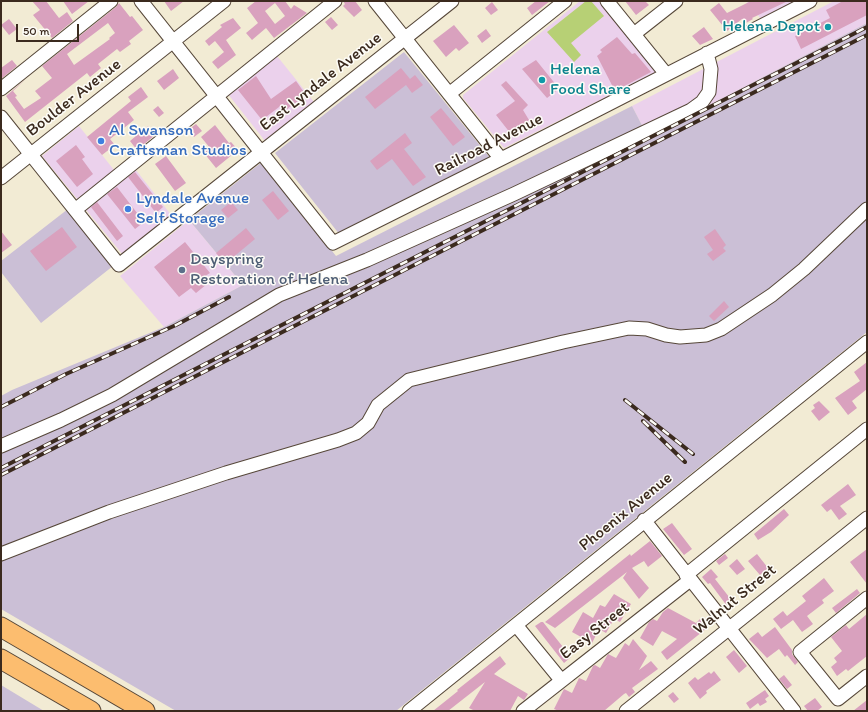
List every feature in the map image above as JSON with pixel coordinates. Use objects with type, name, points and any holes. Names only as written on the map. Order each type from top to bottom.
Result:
[{"type":"highway","points":[[1,627],[146,711]]},
{"type":"highway","points":[[1,659],[91,711]]},
{"type":"street","points":[[1,89],[111,1]]},
{"type":"street","points":[[141,1],[218,95],[262,152]]},
{"type":"street","name":"Boulder Avenue","points":[[1,178],[224,1]]},
{"type":"street","points":[[1,117],[75,210],[335,1]]},
{"type":"street","points":[[375,1],[501,159]]},
{"type":"street","name":"East Lyndale Avenue","points":[[75,210],[119,265],[452,1]]},
{"type":"street","points":[[449,94],[565,1]]},
{"type":"street","points":[[608,1],[666,74]]},
{"type":"street","points":[[634,34],[676,1]]},
{"type":"street","name":"Railroad Avenue","points":[[262,152],[333,243],[810,1]]},
{"type":"street","points":[[1,446],[61,420],[112,395],[279,295],[367,260],[514,194],[691,110],[702,102],[709,92],[711,69],[707,53]]},
{"type":"street","points":[[1,554],[110,512],[226,473],[338,440],[356,433],[368,423],[378,405],[409,380],[563,342],[629,328],[647,329],[666,335],[680,337],[706,334],[721,329],[772,295],[804,269],[867,209]]},
{"type":"street","name":"Phoenix Avenue","points":[[409,711],[644,520],[867,342]]},
{"type":"street","name":"Easy Street","points":[[523,711],[867,429]]},
{"type":"street","name":"Walnut Street","points":[[626,711],[867,518]]},
{"type":"street","points":[[644,520],[794,711]]},
{"type":"street","points":[[867,598],[800,652],[838,699],[867,676]]},
{"type":"street","points":[[516,625],[562,680]]},
{"type":"shaded area","points":[[580,1],[599,1],[656,72],[504,148],[463,98],[463,95]]},
{"type":"shaded area","points":[[746,1],[798,1],[761,19]]},
{"type":"shaded area","points":[[834,1],[867,1],[867,23],[648,137],[632,106]]},
{"type":"shaded area","points":[[867,23],[867,332],[396,711],[176,711],[1,609],[1,396],[12,390],[164,327],[243,285],[189,220],[262,162],[336,256],[632,106],[648,137]]},
{"type":"shaded area","points":[[273,51],[314,102],[265,141],[224,89]]},
{"type":"shaded area","points":[[404,52],[491,159],[340,235],[275,153]]},
{"type":"shaded area","points":[[79,126],[118,175],[132,165],[172,216],[123,255],[42,156]]},
{"type":"shaded area","points":[[68,209],[113,266],[41,323],[1,272],[1,261]]},
{"type":"shaded area","points":[[189,220],[243,285],[164,327],[120,276]]},
{"type":"shaded area","points":[[1,685],[44,711],[1,711]]},
{"type":"green space","points":[[586,1],[591,1],[604,16],[571,43],[581,55],[574,62],[547,32]]},
{"type":"building","points":[[32,1],[46,1],[59,18],[67,12],[73,21],[52,38],[33,15],[40,10]]},
{"type":"building","points":[[63,1],[89,1],[72,14]]},
{"type":"building","points":[[164,1],[184,1],[171,11]]},
{"type":"building","points":[[256,1],[285,1],[291,9],[294,5],[307,13],[274,38],[266,28],[252,40],[246,33],[258,23],[247,8]],"holes":[[[275,3],[285,16],[275,24],[265,11]]]},
{"type":"building","points":[[343,1],[355,1],[362,10],[354,17],[343,6],[345,4]]},
{"type":"building","points":[[536,1],[550,1],[532,15],[527,8]]},
{"type":"building","points":[[625,1],[645,1],[649,5],[636,15]]},
{"type":"building","points":[[751,1],[788,1],[752,18],[753,19],[746,23],[742,19],[727,31],[710,10],[719,3],[727,13]]},
{"type":"building","name":"Helena Depot","points":[[843,1],[867,1],[867,15],[801,49],[795,36],[830,18],[826,10]]},
{"type":"building","points":[[492,2],[498,10],[491,15],[485,8]]},
{"type":"building","points":[[119,3],[143,30],[129,41],[131,44],[120,52],[117,49],[98,64],[101,68],[90,77],[87,73],[25,122],[6,96],[26,79],[13,91],[17,96],[15,97],[24,109],[41,98],[35,91],[52,78],[42,66]],"holes":[[[108,23],[115,33],[109,38],[110,39],[74,65],[67,54]]]},
{"type":"building","points":[[331,17],[338,25],[332,30],[325,22]]},
{"type":"building","points":[[233,18],[241,28],[226,40],[236,55],[218,69],[212,62],[224,52],[215,41],[209,46],[205,41],[222,27],[220,25]]},
{"type":"building","points":[[9,19],[17,29],[9,35],[1,25]]},
{"type":"building","points":[[454,25],[469,43],[459,51],[456,48],[446,57],[433,41]]},
{"type":"building","points":[[704,27],[713,39],[700,45],[692,36]]},
{"type":"building","points":[[486,29],[491,36],[482,43],[477,36]]},
{"type":"building","points":[[617,37],[632,54],[635,53],[651,72],[615,91],[597,56],[602,52],[600,50]]},
{"type":"building","points":[[12,60],[17,66],[1,79],[1,68]]},
{"type":"building","name":"Helena Food Share","points":[[536,60],[557,86],[554,88],[556,91],[547,98],[522,69]]},
{"type":"building","points":[[401,68],[410,79],[415,75],[423,85],[412,93],[406,85],[375,109],[365,97]]},
{"type":"building","points":[[173,69],[179,78],[164,90],[157,81]]},
{"type":"building","points":[[256,76],[271,99],[296,81],[306,95],[287,109],[283,104],[262,120],[238,90]]},
{"type":"building","points":[[506,81],[528,105],[523,110],[529,120],[511,134],[496,115],[515,101],[501,85]]},
{"type":"building","points":[[141,87],[148,97],[128,112],[134,120],[110,139],[115,145],[102,155],[87,137],[131,101],[128,97]]},
{"type":"building","points":[[158,106],[164,113],[159,117],[153,110]]},
{"type":"building","points":[[441,108],[465,137],[453,146],[430,117]]},
{"type":"building","points":[[196,124],[202,131],[194,137],[188,130]]},
{"type":"building","points":[[215,125],[229,143],[231,142],[238,150],[216,168],[204,153],[210,148],[201,137]]},
{"type":"building","points":[[148,126],[155,135],[137,150],[130,141]]},
{"type":"building","points":[[405,133],[412,143],[404,149],[426,177],[413,186],[392,159],[377,170],[370,161]]},
{"type":"building","points":[[76,145],[85,157],[82,159],[93,174],[77,187],[56,161]]},
{"type":"building","points":[[166,156],[186,183],[175,191],[155,164]]},
{"type":"building","points":[[135,172],[163,207],[156,213],[128,177]]},
{"type":"building","points":[[117,187],[144,222],[135,229],[107,194]]},
{"type":"building","points":[[273,191],[289,211],[278,220],[262,200]]},
{"type":"building","points":[[97,202],[123,236],[117,241],[91,207]]},
{"type":"building","points":[[231,202],[238,210],[228,218],[221,210]]},
{"type":"building","points":[[62,227],[77,247],[46,271],[30,251]]},
{"type":"building","points":[[246,228],[255,239],[225,264],[216,253]]},
{"type":"building","points":[[715,229],[726,245],[723,248],[726,251],[713,261],[707,254],[713,250],[704,237]]},
{"type":"building","points":[[1,231],[12,245],[1,253]]},
{"type":"building","name":"Dayspring Restoration of Helena","points":[[185,242],[210,273],[202,278],[207,284],[196,293],[191,288],[179,297],[154,267]]},
{"type":"building","points":[[724,301],[729,307],[714,321],[709,316]]},
{"type":"building","points":[[867,362],[867,389],[852,401],[857,408],[848,415],[835,398],[860,381],[854,372]]},
{"type":"building","points":[[819,401],[830,412],[819,421],[811,411],[815,408],[813,405]]},
{"type":"building","points":[[848,484],[856,495],[840,506],[847,514],[839,520],[831,509],[827,512],[821,505]]},
{"type":"building","points":[[784,509],[789,515],[771,532],[758,540],[754,534]]},
{"type":"building","points":[[672,523],[692,549],[684,555],[663,529]]},
{"type":"building","points":[[650,541],[662,556],[648,567],[644,561],[632,568],[649,588],[639,599],[623,578],[627,572],[555,628],[545,622],[630,554],[631,556]]},
{"type":"building","points":[[867,549],[867,584],[850,562]]},
{"type":"building","points":[[725,554],[728,558],[719,565],[716,561]]},
{"type":"building","points":[[757,554],[768,568],[760,575],[748,561]]},
{"type":"building","points":[[737,559],[745,569],[737,575],[729,566]]},
{"type":"building","points":[[711,569],[718,577],[715,579],[733,602],[727,606],[710,583],[708,584],[702,577]]},
{"type":"building","points":[[824,578],[834,591],[822,600],[824,603],[807,616],[813,624],[802,632],[793,620],[781,629],[773,619],[783,611],[787,616],[806,601],[802,596]]},
{"type":"building","points":[[857,589],[860,593],[836,613],[832,608]]},
{"type":"building","points":[[614,594],[631,604],[620,622],[614,619],[606,633],[599,629],[592,643],[572,632],[583,612],[593,618],[600,605],[605,607]]},
{"type":"building","points":[[668,608],[696,623],[700,619],[707,628],[667,660],[661,652],[677,639],[662,631],[653,646],[640,638],[649,622],[653,619],[657,621],[663,612]]},
{"type":"building","points":[[867,614],[867,656],[848,671],[846,669],[837,676],[831,667],[837,662],[834,658],[842,651],[831,637],[846,625],[849,629]]},
{"type":"building","points":[[543,622],[571,657],[564,663],[535,626]]},
{"type":"building","points":[[775,627],[792,650],[792,654],[798,662],[795,665],[787,655],[785,657],[779,649],[767,658],[749,639],[758,632],[762,637]]},
{"type":"building","points":[[633,639],[647,656],[639,670],[651,661],[658,669],[632,688],[635,692],[629,697],[626,693],[624,694],[604,711],[559,711],[554,709],[564,689],[572,693],[579,678],[586,681],[593,666],[595,665],[600,668],[608,654],[616,658],[625,643],[629,646]]},
{"type":"building","points":[[734,650],[747,666],[739,673],[726,657]]},
{"type":"building","points":[[500,656],[506,664],[494,674],[528,694],[524,700],[518,696],[510,711],[475,711],[469,708],[485,682],[448,711],[433,711],[458,691],[457,690]]},
{"type":"building","points":[[714,671],[721,680],[706,691],[707,693],[700,699],[688,683],[695,677],[698,680],[709,672],[711,674]]},
{"type":"building","points":[[784,675],[792,685],[787,689],[779,679]]},
{"type":"building","points":[[765,690],[769,696],[765,699],[767,702],[760,706],[758,703],[750,709],[746,703]]},
{"type":"building","points":[[673,692],[679,699],[674,703],[668,696]]},
{"type":"building","points":[[815,698],[822,707],[817,711],[808,711],[804,706]]},
{"type":"building","points":[[867,700],[867,711],[853,711]]},
{"type":"railway","points":[[1,468],[867,27]]},
{"type":"railway","points":[[1,475],[867,35]]},
{"type":"railway","points":[[1,407],[66,374],[176,325],[229,297]]},
{"type":"railway","points":[[625,400],[693,454]]},
{"type":"railway","points":[[643,421],[685,462]]},
{"type":"place","name":"Helena Depot","points":[[828,27]]},
{"type":"place","name":"Helena Food Share","points":[[542,80]]},
{"type":"place","name":"Al Swanson Craftsman Studios","points":[[101,141]]},
{"type":"place","name":"Lyndale Avenue Self Storage","points":[[128,209]]},
{"type":"place","name":"Dayspring Restoration of Helena","points":[[182,270]]}]
